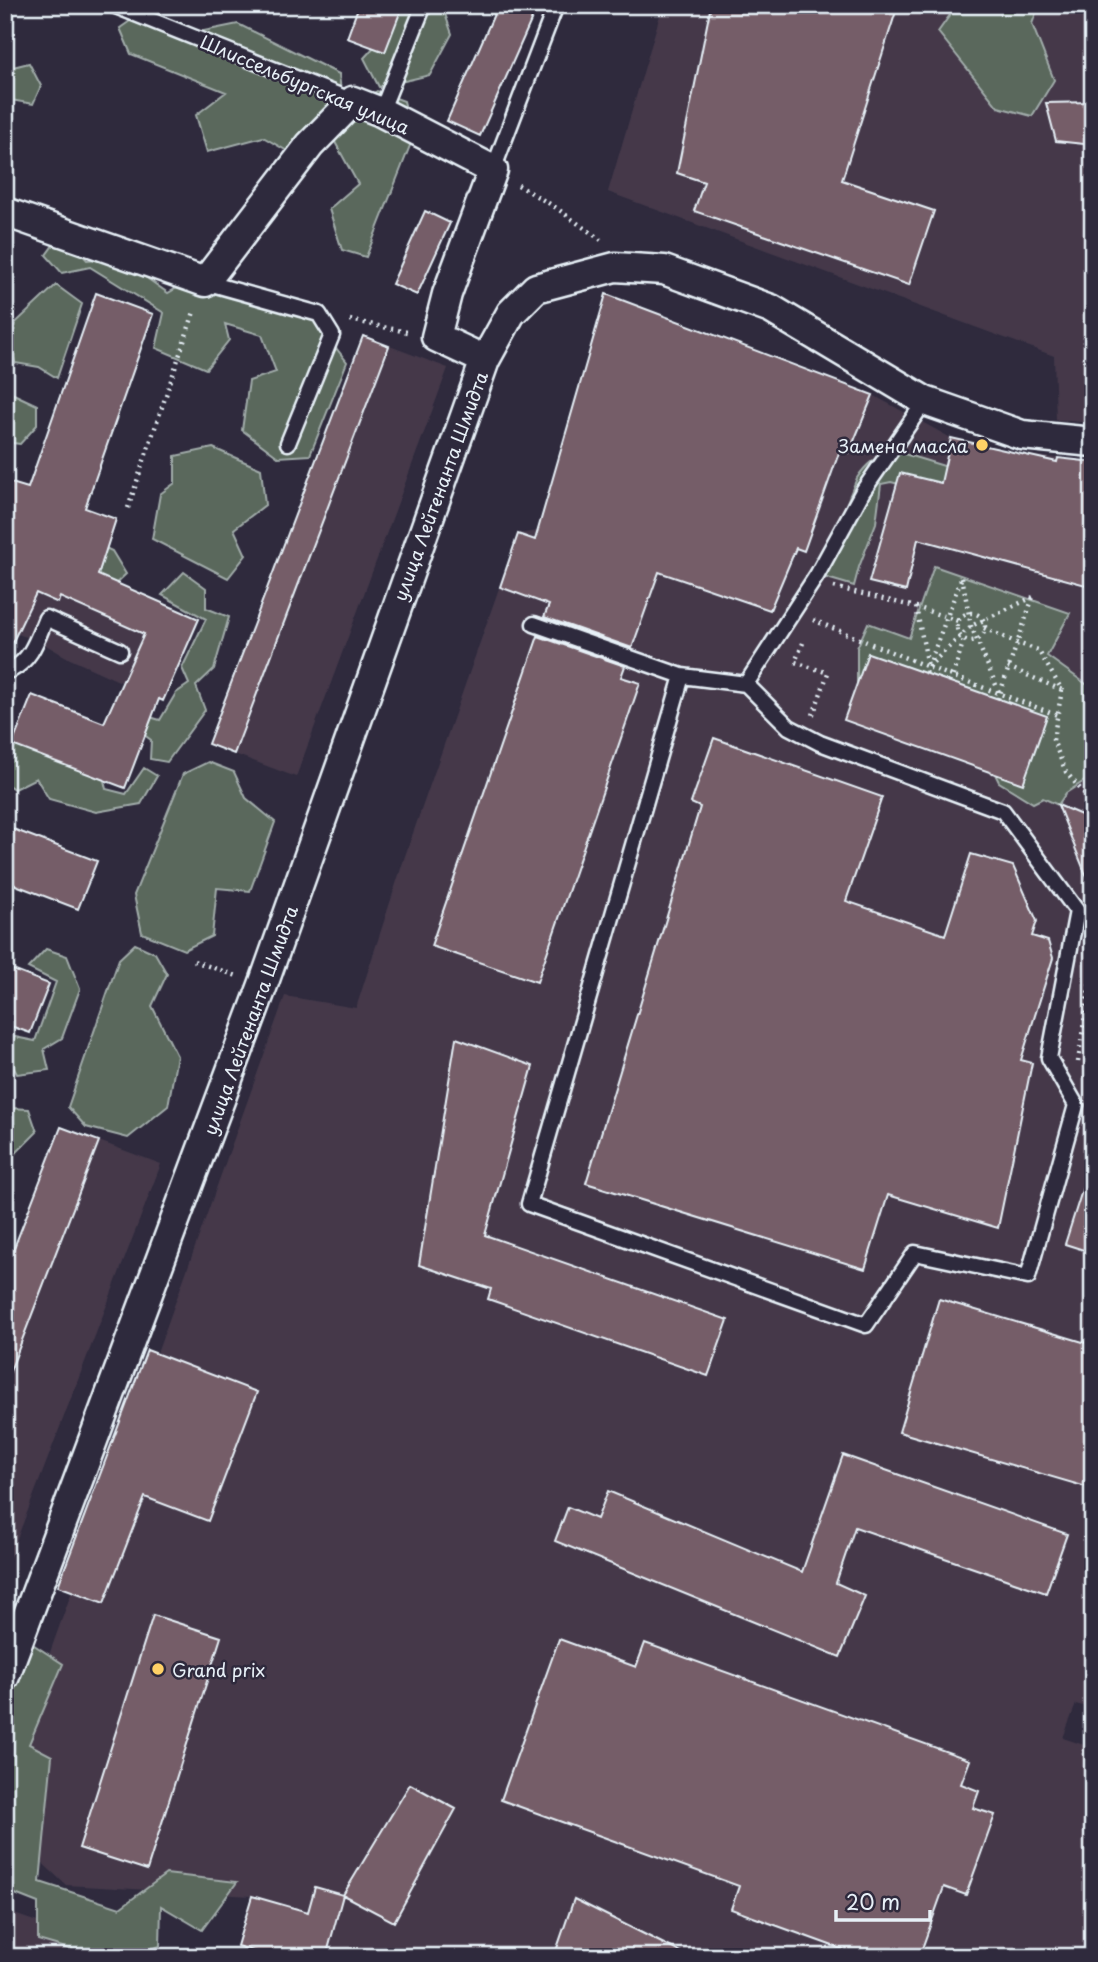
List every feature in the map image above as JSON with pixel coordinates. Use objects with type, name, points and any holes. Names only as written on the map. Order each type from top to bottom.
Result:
[{"type":"street","name":"Шлиссельбургская улица","points":[[353,101],[381,112],[493,170]]},
{"type":"street","points":[[5,212],[205,282],[310,145],[353,101]]},
{"type":"street","points":[[493,170],[447,295],[436,337],[485,360],[512,313],[536,288],[615,267],[664,270],[771,309],[925,401],[1021,435],[1093,442]]},
{"type":"street","name":"улица Лейтенанта Шмидта","points":[[5,1676],[263,985],[485,360]]},
{"type":"lane","name":"Шлиссельбургская улица","points":[[113,5],[353,101]]},
{"type":"lane","points":[[381,112],[424,5]]},
{"type":"lane","points":[[493,170],[556,5]]},
{"type":"lane","points":[[205,282],[319,314],[332,335],[288,443]]},
{"type":"lane","points":[[746,684],[817,575],[863,491],[925,401]]},
{"type":"lane","points":[[5,668],[11,670],[24,663],[46,618],[120,651]]},
{"type":"lane","points":[[534,624],[682,676],[746,684],[789,727],[820,743],[1003,811],[1077,911],[1049,1058],[1076,1105],[1027,1277],[915,1253],[866,1325],[529,1204],[682,676]]},
{"type":"path","points":[[493,170],[555,207],[640,269]]},
{"type":"path","points":[[128,508],[205,282]]},
{"type":"path","points":[[319,314],[436,337]]},
{"type":"path","points":[[926,673],[962,577],[971,626],[999,696]]},
{"type":"path","points":[[831,586],[916,607],[958,621]]},
{"type":"path","points":[[928,667],[962,638],[971,626],[1032,597],[999,696]]},
{"type":"path","points":[[916,607],[928,667]]},
{"type":"path","points":[[953,676],[962,638],[957,629],[958,621],[967,613],[976,614],[983,620],[983,633],[976,639],[962,638]]},
{"type":"path","points":[[808,630],[812,620],[999,696],[1057,715]]},
{"type":"path","points":[[984,628],[1038,650],[1062,690],[1053,740],[1066,772],[1093,804]]},
{"type":"path","points":[[803,641],[795,662],[828,673],[812,717]]},
{"type":"path","points":[[1008,667],[1062,690]]},
{"type":"path","points":[[194,961],[263,985]]},
{"type":"path","points":[[1073,1099],[1093,963]]},
{"type":"shaded area","points":[[663,5],[1093,5],[1093,423],[1056,420],[1054,356],[608,192]]},
{"type":"shaded area","points":[[606,294],[873,395],[951,438],[1020,454],[1093,462],[1093,1709],[1076,1704],[1063,1738],[1093,1748],[1093,1957],[234,1957],[251,1896],[66,1885],[5,1828],[5,1778],[285,996],[356,1008],[405,856],[518,534],[538,531]]},
{"type":"shaded area","points":[[363,336],[448,368],[296,777],[208,744]]},
{"type":"shaded area","points":[[5,536],[199,619],[163,701],[70,659],[37,640],[17,634],[11,648],[5,645]]},
{"type":"shaded area","points":[[61,1127],[161,1164],[5,1570],[5,1271]]},
{"type":"shaded area","points":[[5,1911],[14,1914],[140,1957],[5,1957]]},
{"type":"green space","points":[[393,5],[456,5],[444,11],[452,34],[430,75],[379,87],[364,58],[386,34]]},
{"type":"green space","points":[[957,5],[1039,5],[1032,24],[1054,80],[1032,116],[998,107],[938,32]]},
{"type":"green space","points":[[143,12],[199,32],[238,24],[339,74],[343,110],[377,91],[404,101],[413,138],[366,257],[342,250],[329,209],[358,184],[330,133],[296,156],[263,137],[207,152],[196,115],[226,92],[131,54],[120,28]]},
{"type":"green space","points":[[29,63],[41,86],[33,104],[5,99],[5,69]]},
{"type":"green space","points":[[57,240],[73,244],[87,260],[117,257],[168,293],[189,281],[310,315],[347,362],[310,455],[278,457],[242,430],[249,381],[276,372],[262,335],[225,324],[229,340],[206,369],[156,348],[164,313],[90,267],[62,273],[46,255]]},
{"type":"green space","points":[[56,285],[82,304],[57,378],[39,367],[15,363],[9,329]]},
{"type":"green space","points":[[7,391],[37,405],[37,425],[20,444],[5,442]]},
{"type":"green space","points":[[213,448],[261,469],[265,505],[234,529],[246,555],[228,578],[152,539],[160,494],[175,483],[175,456]]},
{"type":"green space","points":[[891,450],[1047,497],[971,502],[891,482],[881,484],[876,523],[854,586],[817,575],[857,478],[872,461]]},
{"type":"green space","points":[[69,531],[112,551],[126,574],[110,589],[51,564]]},
{"type":"green space","points":[[934,566],[1070,613],[1047,656],[1093,689],[1092,776],[1066,793],[1058,805],[1043,798],[1033,803],[999,782],[995,774],[1007,736],[857,682],[857,648],[868,623],[909,638]]},
{"type":"green space","points":[[184,572],[206,588],[206,608],[229,617],[214,669],[196,686],[205,710],[167,762],[150,759],[151,740],[130,724],[140,714],[160,720],[176,693],[189,684],[182,668],[206,619],[162,595]]},
{"type":"green space","points":[[6,732],[37,751],[95,743],[106,789],[126,794],[144,768],[157,776],[141,804],[96,812],[49,799],[36,778],[14,789],[5,783]]},
{"type":"green space","points":[[208,762],[234,772],[246,798],[275,822],[250,891],[217,888],[212,936],[184,950],[142,933],[134,895],[183,774]]},
{"type":"green space","points":[[135,944],[155,953],[167,974],[152,1006],[177,1056],[168,1106],[128,1138],[86,1127],[68,1107],[119,959]]},
{"type":"green space","points":[[46,949],[67,956],[80,989],[62,1038],[44,1049],[49,1070],[17,1074],[5,1051],[5,1035],[35,1041],[56,982],[28,968]]},
{"type":"green space","points":[[9,1108],[29,1109],[37,1132],[15,1154],[5,1149],[5,1118]]},
{"type":"green space","points":[[31,1643],[63,1664],[29,1744],[52,1756],[40,1882],[120,1908],[166,1874],[237,1882],[202,1930],[161,1906],[160,1946],[130,1957],[97,1957],[38,1940],[38,1903],[5,1890],[5,1676]]},
{"type":"building","points":[[359,5],[403,5],[385,52],[347,38]]},
{"type":"building","points":[[498,5],[538,5],[480,136],[447,121]]},
{"type":"building","points":[[711,5],[898,5],[842,180],[934,211],[909,285],[694,211],[704,182],[677,173]]},
{"type":"building","points":[[1093,102],[1093,145],[1056,141],[1046,103]]},
{"type":"building","points":[[425,211],[450,223],[417,295],[392,284]]},
{"type":"building","points":[[96,293],[153,314],[85,508],[116,519],[98,575],[199,619],[163,701],[159,699],[125,788],[12,745],[32,695],[104,723],[144,634],[60,597],[58,603],[36,593],[5,658],[5,481],[28,488]]},
{"type":"building","points":[[606,294],[873,395],[849,453],[840,450],[804,551],[796,548],[770,610],[659,572],[632,648],[544,617],[549,605],[500,587],[518,534],[535,540]]},
{"type":"building","points":[[363,336],[389,346],[234,754],[208,744]]},
{"type":"building","points":[[951,438],[1057,462],[1058,458],[1093,462],[1093,587],[918,539],[906,591],[869,582],[900,473],[941,483]]},
{"type":"building","points":[[538,636],[625,666],[621,677],[640,683],[537,982],[431,946]]},
{"type":"building","points":[[868,653],[1047,716],[1023,784],[844,720]]},
{"type":"building","points":[[714,738],[882,797],[846,901],[945,935],[971,854],[1013,866],[1037,921],[1032,936],[1048,941],[1053,958],[1021,1060],[1032,1063],[998,1228],[888,1195],[865,1269],[586,1183],[700,807],[691,803]]},
{"type":"building","points":[[1058,805],[1093,820],[1093,890],[1092,890]]},
{"type":"building","points":[[5,826],[97,861],[78,909],[5,881]]},
{"type":"building","points":[[5,967],[49,984],[30,1033],[5,1024]]},
{"type":"building","points":[[456,1038],[533,1066],[485,1235],[728,1320],[708,1376],[488,1299],[491,1289],[419,1265]]},
{"type":"building","points":[[61,1127],[99,1141],[5,1379],[5,1271]]},
{"type":"building","points":[[1087,1175],[1093,1176],[1093,1253],[1065,1244]]},
{"type":"building","points":[[939,1299],[1093,1345],[1093,1489],[899,1432]]},
{"type":"building","points":[[147,1350],[257,1392],[208,1521],[145,1497],[104,1603],[58,1586]]},
{"type":"building","points":[[843,1455],[1067,1534],[1046,1593],[855,1527],[836,1583],[865,1596],[840,1657],[555,1541],[568,1507],[597,1519],[608,1491],[802,1572]]},
{"type":"building","points":[[153,1615],[221,1637],[147,1870],[79,1848]]},
{"type":"building","points":[[559,1639],[636,1667],[645,1643],[970,1760],[961,1784],[979,1791],[973,1808],[995,1815],[966,1895],[944,1887],[919,1957],[863,1957],[731,1909],[739,1886],[501,1800]]},
{"type":"building","points":[[410,1784],[456,1809],[394,1922],[343,1895]]},
{"type":"building","points":[[315,1887],[343,1895],[326,1957],[273,1957],[237,1946],[252,1896],[308,1912]]},
{"type":"building","points":[[574,1899],[690,1957],[554,1957]]},
{"type":"place","name":"Замена масла","points":[[982,445]]},
{"type":"place","name":"Grand prix","points":[[158,1669]]}]
